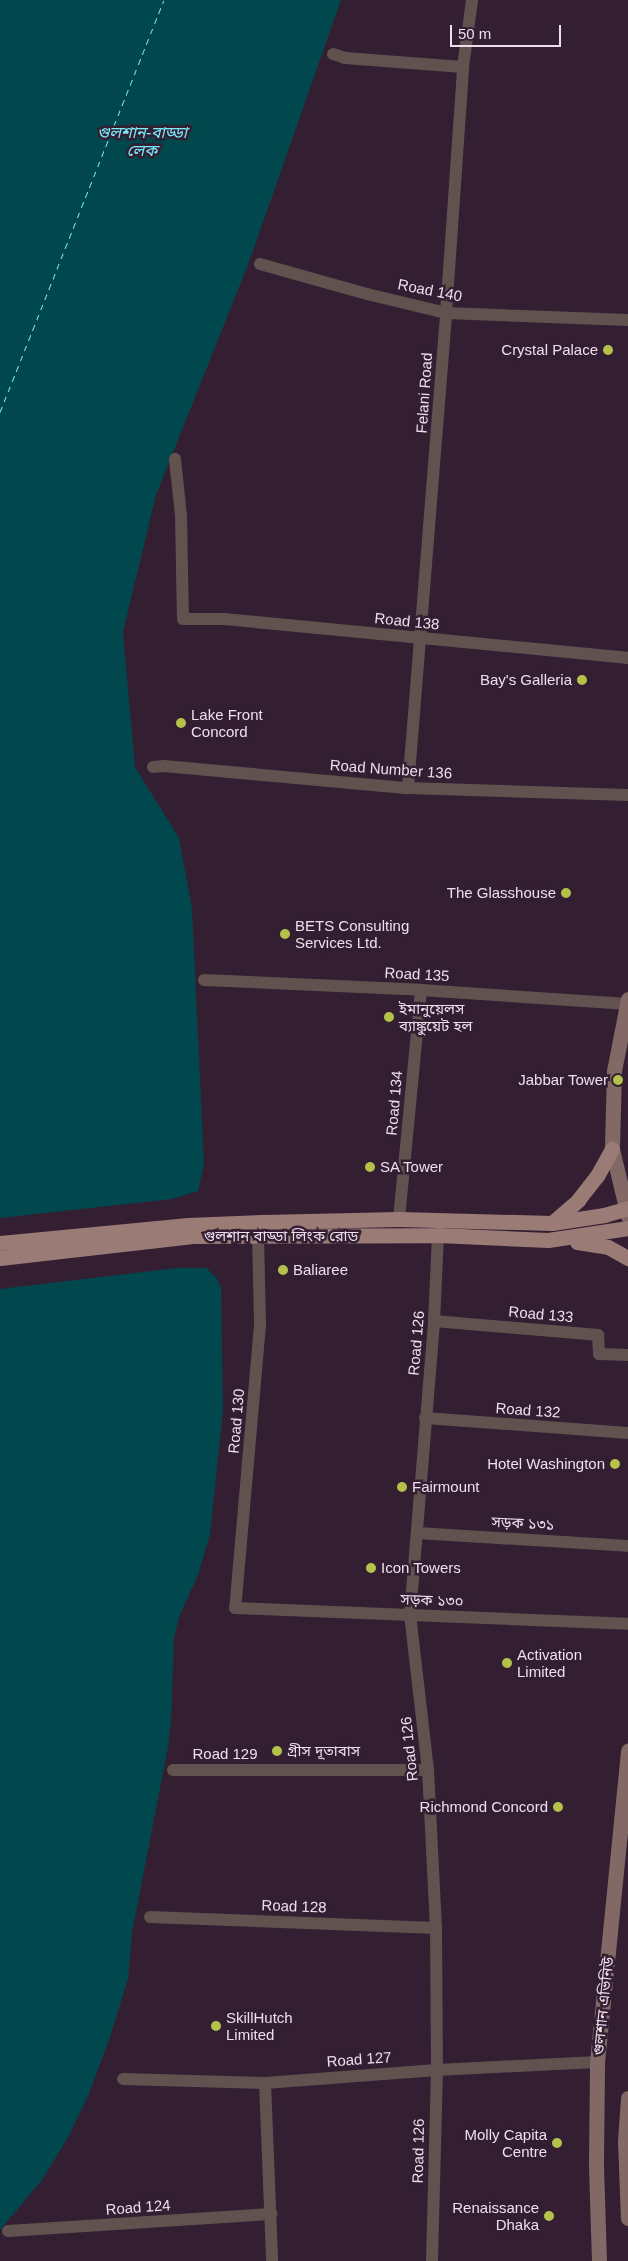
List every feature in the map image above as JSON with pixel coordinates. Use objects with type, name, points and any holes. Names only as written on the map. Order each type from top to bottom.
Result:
[{"type":"main road","points":[[627,1211],[612,1149],[614,1072],[628,999]]},
{"type":"main road","points":[[552,1224],[578,1200],[597,1176],[612,1149]]},
{"type":"main road","name":"গুলশান বাড্ডা লিংক রোড","points":[[0,1242],[192,1224],[399,1219],[552,1224],[627,1211]]},
{"type":"main road","points":[[563,1239],[628,1228]]},
{"type":"main road","name":"গুলশান বাড্ডা লিংক রোড","points":[[0,1258],[193,1236],[438,1235],[563,1239]]},
{"type":"main road","points":[[563,1239],[608,1247],[628,1258]]},
{"type":"main road","name":"গুলশান এভিনিউ","points":[[599,2261],[596,2163],[597,2062],[628,1752]]},
{"type":"main road","points":[[628,2098],[625,2141],[628,2218]]},
{"type":"street","name":"Felani Road","points":[[408,788],[422,639],[463,68],[472,0]]},
{"type":"street","points":[[333,54],[345,58],[463,68]]},
{"type":"street","name":"Road 140","points":[[260,264],[367,294],[446,313],[628,320]]},
{"type":"street","name":"Road 138","points":[[175,459],[181,516],[183,620],[224,619],[628,658]]},
{"type":"street","name":"Road Number 136","points":[[153,767],[164,766],[408,788],[628,795]]},
{"type":"street","name":"Road 135","points":[[204,980],[421,990],[628,1004]]},
{"type":"street","name":"Road 134","points":[[399,1219],[421,990]]},
{"type":"street","name":"Road 126","points":[[432,2261],[437,2070],[436,1928],[428,1770],[410,1615],[434,1321],[438,1235]]},
{"type":"street","name":"Road 130","points":[[235,1608],[260,1326],[258,1236]]},
{"type":"street","name":"Road 133","points":[[434,1321],[598,1335],[599,1354],[628,1354]]},
{"type":"street","name":"Road 132","points":[[425,1418],[628,1433]]},
{"type":"street","name":"সড়ক ১৩১","points":[[416,1533],[628,1546]]},
{"type":"street","name":"সড়ক ১৩০","points":[[235,1608],[628,1624]]},
{"type":"street","name":"Road 129","points":[[172,1770],[428,1770]]},
{"type":"street","name":"Road 128","points":[[150,1917],[436,1928]]},
{"type":"street","name":"Road 127","points":[[123,2079],[265,2083],[437,2070],[597,2062]]},
{"type":"street","points":[[265,2083],[272,2261]]},
{"type":"street","name":"Road 124","points":[[8,2231],[271,2214]]},
{"type":"water","name":"গুলশান-বাড্ডা লেক","points":[[0,0],[341,0],[249,262],[156,495],[123,632],[135,767],[179,838],[192,909],[204,1164],[198,1191],[172,1199],[0,1218]]},
{"type":"water","points":[[177,1268],[206,1268],[215,1276],[221,1287],[223,1410],[210,1534],[198,1575],[179,1617],[174,1638],[171,1722],[168,1747],[132,1933],[128,1979],[109,2040],[88,2096],[67,2139],[42,2180],[0,2230],[0,1289]]},
{"type":"ferry route","points":[[0,412],[164,0]]},
{"type":"place","name":"Crystal Palace","points":[[608,350]]},
{"type":"place","name":"Bay's Galleria","points":[[582,680]]},
{"type":"place","name":"Lake Front Concord","points":[[181,723]]},
{"type":"place","name":"The Glasshouse","points":[[566,893]]},
{"type":"place","name":"BETS Consulting Services Ltd.","points":[[285,934]]},
{"type":"place","name":"ইমানুয়েলস ব্যাঙ্কুয়েট হল","points":[[389,1017]]},
{"type":"place","name":"Jabbar Tower","points":[[618,1080]]},
{"type":"place","name":"SA Tower","points":[[370,1167]]},
{"type":"place","name":"Baliaree","points":[[283,1270]]},
{"type":"place","name":"Hotel Washington","points":[[615,1464]]},
{"type":"place","name":"Fairmount","points":[[402,1487]]},
{"type":"place","name":"Icon Towers","points":[[371,1568]]},
{"type":"place","name":"Activation Limited","points":[[507,1663]]},
{"type":"place","name":"গ্রীস দূতাবাস","points":[[277,1751]]},
{"type":"place","name":"Richmond Concord","points":[[558,1807]]},
{"type":"place","name":"SkillHutch Limited","points":[[216,2026]]},
{"type":"place","name":"Molly Capita Centre","points":[[557,2143]]},
{"type":"place","name":"Renaissance Dhaka","points":[[549,2216]]}]
